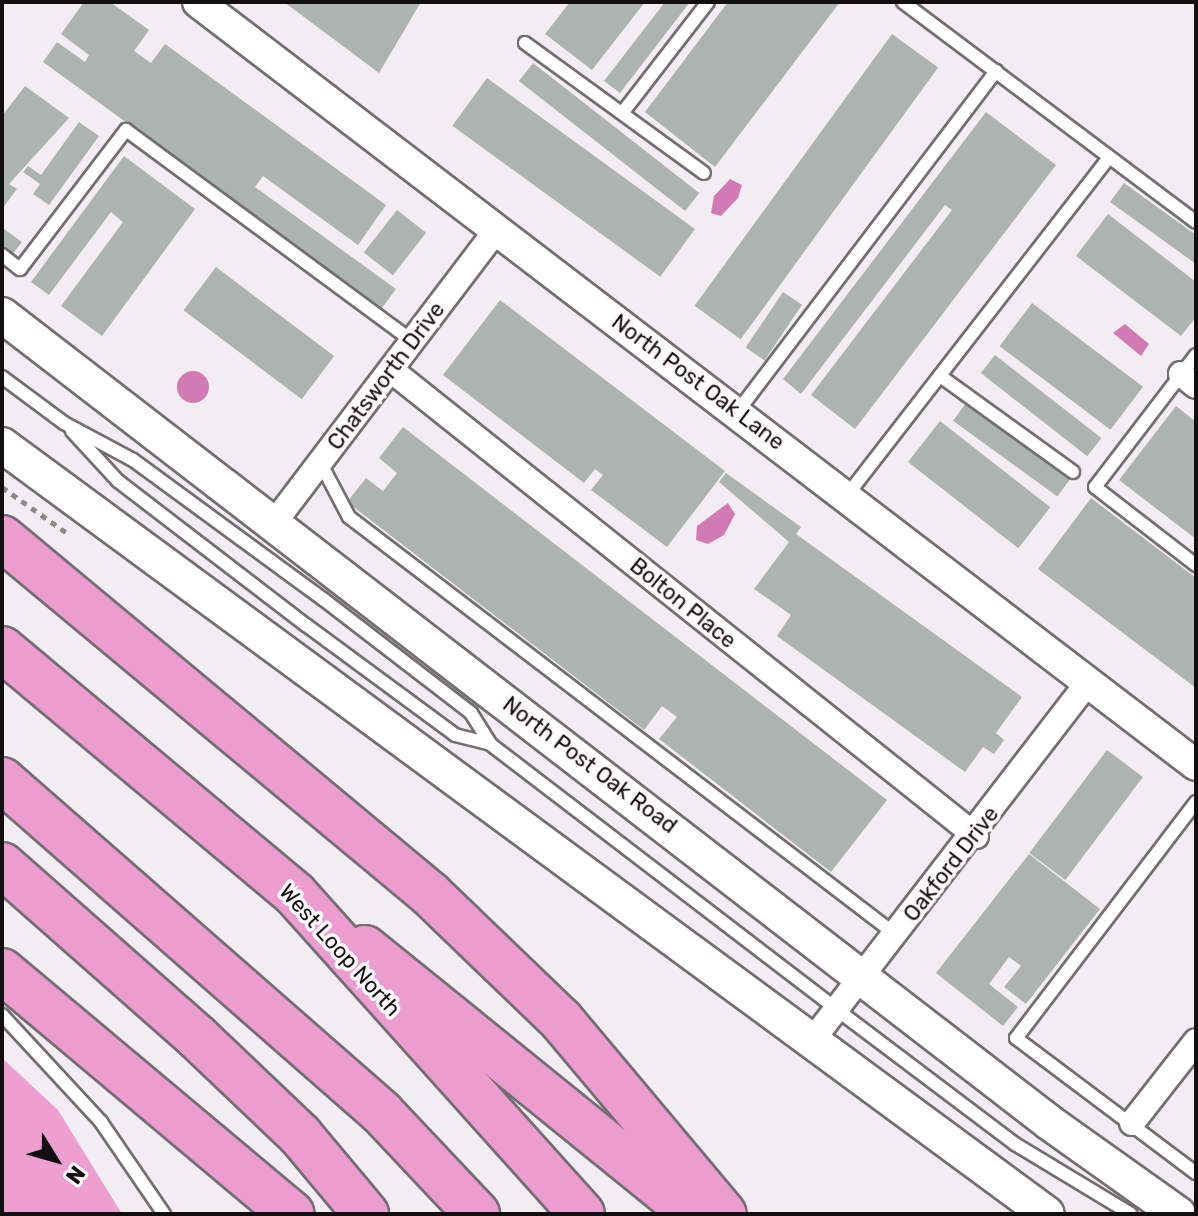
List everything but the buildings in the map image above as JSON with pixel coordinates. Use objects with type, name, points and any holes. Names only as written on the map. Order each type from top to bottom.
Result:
[{"type":"highway","points":[[2,538],[361,835],[509,967],[612,1076],[724,1214]]},
{"type":"highway","name":"West Loop North","points":[[2,649],[294,893],[440,1064],[582,1214]]},
{"type":"highway","points":[[2,780],[381,1112],[477,1214]]},
{"type":"highway","points":[[2,865],[83,935],[300,1135],[366,1214]]},
{"type":"highway","points":[[2,873],[83,935]]},
{"type":"highway","points":[[294,893],[473,1030],[693,1214]]},
{"type":"highway","points":[[2,971],[292,1214]]},
{"type":"main road","name":"North Post Oak Road","points":[[2,315],[860,977],[1178,1214]]},
{"type":"main road","points":[[2,445],[1047,1214]]},
{"type":"street","name":"North Post Oak Lane","points":[[198,2],[848,494],[1087,684],[1196,765]]},
{"type":"street","name":"Chatsworth Drive","points":[[274,523],[498,228]]},
{"type":"street","name":"Bolton Place","points":[[391,370],[976,836]]},
{"type":"street","name":"Oakford Drive","points":[[811,1042],[976,836],[1087,684]]},
{"type":"street","points":[[1132,1123],[1196,1041]]},
{"type":"lane","points":[[623,112],[708,2]]},
{"type":"lane","points":[[903,2],[1196,222]]},
{"type":"lane","points":[[525,43],[704,173]]},
{"type":"lane","points":[[738,411],[996,71]]},
{"type":"lane","points":[[2,255],[20,269],[126,130],[412,341]]},
{"type":"lane","points":[[848,494],[1109,158]]},
{"type":"lane","points":[[1196,355],[1188,380],[1095,487],[1196,565]]},
{"type":"lane","points":[[940,376],[1073,472]]},
{"type":"lane","points":[[2,377],[64,423],[133,460],[323,599],[471,713],[490,744],[1015,1144],[1131,1214]]},
{"type":"lane","points":[[64,423],[118,481],[293,615],[455,735],[490,744]]},
{"type":"lane","points":[[320,462],[349,517],[895,934]]},
{"type":"lane","points":[[1196,802],[1016,1038],[1196,1173]]},
{"type":"lane","points":[[2,1015],[101,1122],[164,1214]]},
{"type":"shaded area","points":[[730,179],[742,185],[738,198],[721,216],[711,213],[714,196]]},
{"type":"shaded area","points":[[1125,324],[1149,344],[1141,356],[1113,333]]},
{"type":"shaded area","points":[[193,371],[204,376],[209,387],[204,398],[193,403],[182,398],[177,387],[182,376]]},
{"type":"shaded area","points":[[728,503],[735,514],[724,535],[708,544],[696,540],[697,526]]},
{"type":"shaded area","points":[[2,1058],[58,1110],[122,1214],[2,1214]]}]
